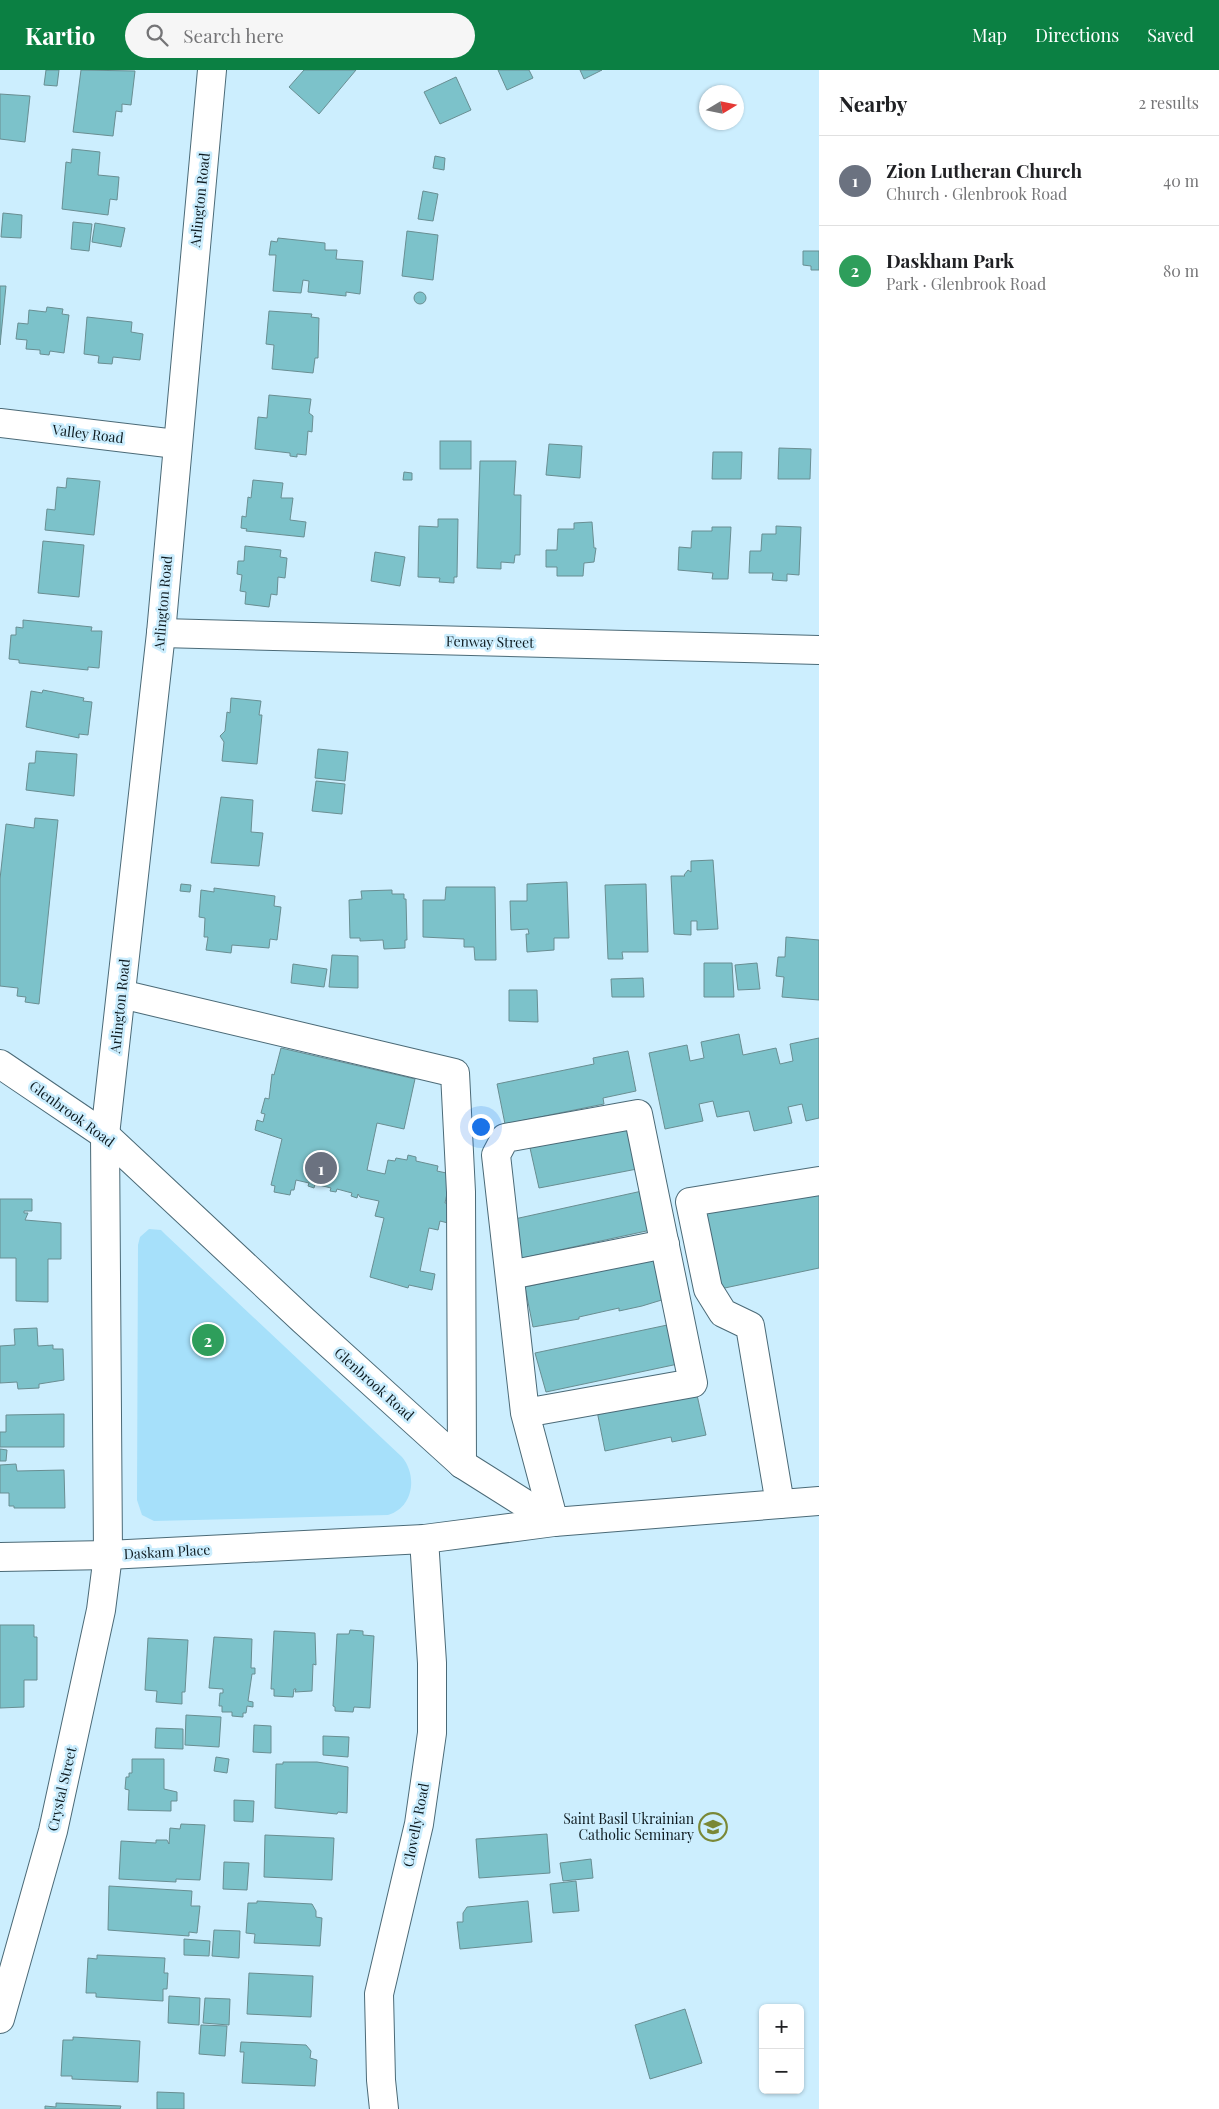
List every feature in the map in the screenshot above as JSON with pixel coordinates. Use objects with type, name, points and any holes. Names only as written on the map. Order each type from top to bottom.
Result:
[{"type":"street","name":"Arlington Road","points":[[106,1135],[161,633],[176,444],[212,70]]},
{"type":"street","name":"Valley Road","points":[[0,423],[176,444]]},
{"type":"street","name":"Fenway Street","points":[[161,633],[819,650]]},
{"type":"street","points":[[121,994],[454,1073],[461,1192],[462,1464]]},
{"type":"street","name":"Glenbrook Road","points":[[0,1064],[106,1135],[303,1320],[462,1464],[554,1522]]},
{"type":"street","points":[[525,1413],[693,1383],[638,1114],[505,1138],[496,1154],[525,1413],[554,1522],[819,1501]]},
{"type":"street","name":"Daskam Place","points":[[106,1135],[108,1555],[424,1539],[554,1522]]},
{"type":"street","points":[[780,1504],[750,1326],[722,1313],[708,1289],[690,1202],[819,1181]]},
{"type":"street","points":[[510,1275],[665,1244]]},
{"type":"street","name":"Clovelly Road","points":[[384,2109],[381,2080],[379,1994],[419,1824],[432,1733],[432,1663],[424,1539]]},
{"type":"street","points":[[0,1557],[108,1555]]},
{"type":"street","name":"Crystal Street","points":[[0,2019],[53,1831],[101,1610],[108,1555]]},
{"type":"shaded area","points":[[149,1229],[161,1230],[402,1457],[410,1473],[411,1482],[408,1499],[403,1506],[388,1515],[154,1521],[142,1515],[137,1500],[138,1245],[140,1237]]},
{"type":"building","points":[[46,70],[59,70],[57,86],[44,85]]},
{"type":"building","points":[[81,70],[135,71],[131,105],[122,104],[122,112],[116,111],[113,136],[73,132]]},
{"type":"building","points":[[304,70],[356,70],[319,114],[289,87]]},
{"type":"building","points":[[498,70],[529,70],[533,78],[507,90]]},
{"type":"building","points":[[580,70],[602,70],[584,79]]},
{"type":"building","points":[[456,77],[471,110],[440,124],[424,92]]},
{"type":"building","points":[[0,94],[30,96],[25,142],[0,139]]},
{"type":"building","points":[[72,149],[100,152],[98,175],[119,177],[117,200],[110,199],[108,215],[62,209],[66,162],[71,163]]},
{"type":"building","points":[[435,156],[445,158],[444,170],[433,168]]},
{"type":"building","points":[[423,191],[438,194],[433,221],[418,219]]},
{"type":"building","points":[[3,213],[22,215],[21,238],[1,237]]},
{"type":"building","points":[[73,222],[92,224],[89,251],[71,249]]},
{"type":"building","points":[[95,223],[125,228],[121,247],[92,242]]},
{"type":"building","points":[[407,231],[438,235],[433,280],[402,276]]},
{"type":"building","points":[[278,238],[325,243],[325,250],[337,250],[336,259],[363,261],[360,294],[346,292],[346,296],[308,292],[309,281],[303,280],[301,293],[273,291],[276,255],[269,255],[271,241],[277,242]]},
{"type":"building","points":[[803,251],[819,251],[819,270],[811,270],[811,266],[803,265]]},
{"type":"building","points":[[0,286],[6,286],[0,345]]},
{"type":"building","points":[[422,292],[425,293],[425,303],[418,304],[415,303],[414,296],[415,293]]},
{"type":"building","points":[[47,307],[63,309],[62,314],[69,315],[64,353],[50,351],[49,355],[40,354],[40,350],[26,349],[27,340],[16,339],[18,323],[28,324],[29,310],[46,312]]},
{"type":"building","points":[[269,311],[312,314],[311,317],[319,318],[318,358],[315,358],[313,373],[272,369],[274,345],[266,344]]},
{"type":"building","points":[[87,317],[132,322],[131,332],[143,334],[140,360],[113,357],[112,364],[98,363],[99,356],[84,354]]},
{"type":"building","points":[[269,395],[311,399],[309,413],[313,416],[312,432],[308,431],[306,455],[297,454],[297,457],[290,456],[290,453],[255,449],[258,417],[267,418]]},
{"type":"building","points":[[440,441],[471,441],[471,469],[440,469]]},
{"type":"building","points":[[549,444],[582,446],[580,478],[546,475]]},
{"type":"building","points":[[779,448],[811,449],[810,479],[778,479]]},
{"type":"building","points":[[713,452],[742,452],[741,479],[712,479]]},
{"type":"building","points":[[480,461],[516,461],[514,495],[521,495],[520,555],[515,555],[514,563],[501,562],[501,569],[477,568]]},
{"type":"building","points":[[404,472],[412,473],[412,480],[403,480]]},
{"type":"building","points":[[67,478],[100,481],[94,535],[45,530],[47,509],[55,510],[57,487],[66,488]]},
{"type":"building","points":[[253,480],[283,483],[281,498],[293,498],[290,520],[306,522],[304,537],[246,531],[247,529],[241,528],[242,516],[246,517],[248,497],[251,498]]},
{"type":"building","points":[[438,519],[458,519],[457,577],[454,577],[454,583],[439,582],[440,578],[418,577],[419,526],[438,527]]},
{"type":"building","points":[[592,522],[594,548],[596,548],[594,562],[584,563],[583,576],[557,576],[557,567],[546,567],[546,550],[557,550],[558,529],[574,529],[574,523]]},
{"type":"building","points":[[776,526],[801,527],[799,575],[787,574],[787,581],[772,580],[773,573],[749,573],[750,551],[761,551],[762,534],[776,534]]},
{"type":"building","points":[[712,527],[731,527],[728,579],[712,579],[713,573],[678,570],[679,547],[691,548],[692,531],[712,531]]},
{"type":"building","points":[[43,541],[84,545],[79,597],[38,593]]},
{"type":"building","points":[[245,546],[281,550],[280,557],[287,558],[285,578],[278,577],[277,595],[271,594],[269,607],[245,604],[246,592],[240,591],[242,575],[237,574],[238,561],[244,561]]},
{"type":"building","points":[[375,552],[405,557],[400,586],[371,581]]},
{"type":"building","points":[[23,620],[92,627],[91,631],[102,631],[99,668],[88,667],[88,670],[19,663],[19,660],[9,659],[11,635],[16,635],[16,627],[23,628]]},
{"type":"building","points":[[43,690],[84,698],[83,701],[92,702],[88,735],[79,734],[79,738],[26,727],[31,691],[42,693]]},
{"type":"building","points":[[231,698],[261,701],[259,715],[262,715],[257,764],[222,761],[224,742],[220,736],[225,731],[227,712],[230,713]]},
{"type":"building","points":[[318,749],[348,752],[345,781],[315,778]]},
{"type":"building","points":[[36,751],[77,754],[74,796],[26,790],[29,763],[35,763]]},
{"type":"building","points":[[316,781],[345,784],[342,814],[312,811]]},
{"type":"building","points":[[221,797],[253,800],[251,832],[263,833],[259,866],[211,863]]},
{"type":"building","points":[[35,818],[58,820],[39,1004],[25,1002],[26,997],[17,996],[18,988],[0,986],[0,879],[6,824],[34,828]]},
{"type":"building","points":[[713,860],[718,929],[697,930],[697,921],[691,921],[691,935],[674,934],[671,876],[685,876],[688,870],[691,872],[691,861]]},
{"type":"building","points":[[567,882],[569,938],[554,938],[554,950],[527,952],[526,934],[529,934],[528,929],[511,930],[510,901],[527,901],[527,884]]},
{"type":"building","points":[[181,884],[191,885],[190,892],[180,891]]},
{"type":"building","points":[[646,884],[648,952],[622,952],[623,959],[608,959],[605,885]]},
{"type":"building","points":[[446,887],[495,887],[496,960],[475,960],[474,947],[464,947],[464,939],[423,937],[423,900],[445,900]]},
{"type":"building","points":[[214,888],[275,896],[274,906],[281,907],[277,940],[270,939],[269,948],[232,945],[231,953],[206,950],[208,937],[204,937],[205,918],[199,917],[201,890],[214,892]]},
{"type":"building","points":[[392,890],[392,894],[404,894],[404,899],[406,899],[407,940],[405,940],[405,948],[384,949],[383,940],[360,941],[360,938],[350,938],[349,900],[362,899],[361,891]]},
{"type":"building","points":[[786,937],[819,940],[819,1000],[782,997],[784,977],[776,976],[778,957],[785,957]]},
{"type":"building","points":[[332,955],[358,956],[358,988],[329,987]]},
{"type":"building","points":[[704,963],[732,963],[734,997],[704,997]]},
{"type":"building","points":[[757,963],[760,989],[738,990],[735,965]]},
{"type":"building","points":[[293,964],[327,969],[324,987],[291,983]]},
{"type":"building","points":[[643,978],[644,997],[612,997],[611,979]]},
{"type":"building","points":[[509,990],[537,990],[538,1022],[509,1021]]},
{"type":"building","points":[[739,1034],[743,1055],[776,1048],[780,1064],[793,1061],[790,1044],[819,1038],[819,1118],[806,1121],[802,1104],[788,1107],[792,1123],[754,1131],[749,1111],[717,1117],[713,1101],[699,1104],[703,1121],[665,1129],[649,1053],[687,1045],[690,1061],[704,1058],[701,1042]]},
{"type":"building","points":[[281,1048],[415,1079],[404,1129],[377,1123],[367,1170],[385,1174],[388,1160],[395,1161],[396,1158],[407,1160],[408,1155],[416,1157],[416,1161],[438,1166],[437,1171],[451,1174],[445,1203],[452,1204],[448,1223],[440,1221],[438,1230],[429,1228],[420,1271],[435,1274],[432,1290],[409,1285],[408,1288],[370,1277],[384,1218],[375,1216],[379,1201],[360,1197],[358,1194],[357,1198],[351,1196],[352,1193],[337,1189],[336,1192],[330,1191],[331,1188],[315,1184],[314,1188],[308,1186],[309,1183],[296,1180],[294,1190],[291,1190],[290,1195],[274,1192],[275,1186],[271,1185],[282,1139],[255,1130],[257,1120],[263,1122],[265,1114],[261,1113],[265,1098],[269,1099],[272,1074],[274,1075]]},
{"type":"building","points":[[628,1051],[636,1091],[603,1098],[604,1104],[505,1124],[497,1084],[594,1064],[593,1058]]},
{"type":"building","points":[[630,1126],[637,1169],[539,1188],[530,1148]]},
{"type":"building","points":[[819,1189],[819,1268],[720,1289],[704,1213]]},
{"type":"building","points":[[642,1191],[651,1230],[518,1259],[510,1220]]},
{"type":"building","points":[[0,1199],[32,1199],[32,1211],[24,1211],[24,1213],[28,1213],[25,1220],[61,1223],[61,1259],[48,1259],[48,1302],[16,1301],[16,1258],[0,1258]]},
{"type":"building","points":[[656,1259],[665,1299],[619,1311],[619,1308],[579,1317],[579,1319],[533,1327],[525,1287]]},
{"type":"building","points":[[672,1324],[678,1364],[546,1392],[535,1353]]},
{"type":"building","points":[[37,1328],[38,1346],[53,1345],[53,1349],[63,1349],[64,1380],[39,1384],[39,1388],[18,1389],[17,1382],[0,1383],[0,1346],[15,1345],[14,1329]]},
{"type":"building","points":[[697,1395],[706,1435],[672,1442],[671,1437],[605,1451],[597,1411],[664,1397],[665,1402]]},
{"type":"building","points":[[64,1414],[64,1447],[0,1447],[0,1432],[6,1432],[6,1415]]},
{"type":"building","points":[[0,1449],[7,1450],[6,1461],[0,1461]]},
{"type":"building","points":[[16,1464],[17,1471],[64,1470],[65,1508],[14,1508],[14,1506],[9,1506],[9,1493],[0,1493],[0,1465]]},
{"type":"building","points":[[0,1625],[34,1625],[34,1637],[37,1637],[37,1680],[24,1680],[24,1707],[0,1708]]},
{"type":"building","points":[[350,1630],[363,1631],[363,1635],[374,1636],[370,1708],[354,1707],[353,1712],[335,1711],[333,1706],[337,1634],[349,1634]]},
{"type":"building","points":[[274,1631],[315,1633],[316,1665],[313,1664],[312,1691],[295,1692],[296,1689],[294,1689],[293,1697],[274,1696],[274,1689],[271,1689]]},
{"type":"building","points":[[214,1637],[252,1639],[251,1668],[255,1668],[255,1674],[252,1674],[248,1701],[253,1702],[253,1707],[247,1706],[243,1717],[232,1716],[232,1712],[222,1712],[222,1706],[219,1706],[220,1693],[223,1693],[223,1689],[209,1688]]},
{"type":"building","points":[[148,1638],[188,1640],[185,1692],[182,1692],[182,1704],[156,1702],[157,1691],[145,1690]]},
{"type":"building","points":[[186,1715],[221,1717],[219,1747],[185,1745]]},
{"type":"building","points":[[254,1725],[271,1726],[271,1753],[253,1752]]},
{"type":"building","points":[[156,1728],[183,1729],[183,1749],[155,1748]]},
{"type":"building","points":[[323,1736],[349,1737],[348,1757],[323,1755]]},
{"type":"building","points":[[216,1757],[229,1759],[227,1773],[214,1771]]},
{"type":"building","points":[[132,1759],[164,1759],[164,1789],[177,1792],[177,1801],[171,1801],[171,1811],[128,1810],[129,1790],[125,1789],[126,1777],[129,1777],[129,1773],[132,1773]]},
{"type":"building","points":[[283,1762],[317,1762],[348,1767],[347,1813],[338,1812],[337,1814],[275,1808],[276,1764],[283,1764]]},
{"type":"building","points":[[234,1800],[254,1801],[253,1822],[234,1821]]},
{"type":"building","points":[[181,1824],[205,1825],[200,1880],[176,1879],[176,1882],[119,1879],[121,1841],[156,1843],[156,1840],[167,1840],[169,1844],[170,1828],[180,1829]]},
{"type":"building","points":[[547,1834],[550,1873],[479,1878],[476,1839]]},
{"type":"building","points":[[265,1835],[334,1838],[332,1880],[264,1877]]},
{"type":"building","points":[[591,1859],[593,1878],[563,1881],[560,1863]]},
{"type":"building","points":[[224,1862],[249,1863],[247,1890],[223,1889]]},
{"type":"building","points":[[576,1881],[579,1911],[553,1913],[550,1884]]},
{"type":"building","points":[[109,1886],[192,1891],[191,1906],[200,1906],[197,1933],[189,1932],[189,1936],[108,1930]]},
{"type":"building","points":[[257,1901],[312,1904],[316,1911],[316,1917],[322,1918],[320,1946],[254,1943],[255,1934],[246,1933],[248,1903],[257,1903]]},
{"type":"building","points":[[528,1901],[532,1942],[460,1949],[457,1922],[463,1922],[463,1913],[467,1907]]},
{"type":"building","points":[[214,1930],[240,1931],[239,1958],[212,1956]]},
{"type":"building","points":[[184,1939],[210,1941],[209,1956],[184,1955]]},
{"type":"building","points":[[97,1955],[165,1958],[164,1973],[168,1973],[167,1989],[163,1989],[163,2001],[96,1997],[96,1993],[86,1993],[88,1958],[97,1959]]},
{"type":"building","points":[[249,1973],[313,1976],[311,2017],[247,2014]]},
{"type":"building","points":[[169,1996],[200,1998],[199,2025],[168,2023]]},
{"type":"building","points":[[205,1998],[230,1999],[229,2025],[203,2023]]},
{"type":"building","points":[[685,2009],[702,2063],[650,2079],[635,2025]]},
{"type":"building","points":[[201,2025],[227,2026],[225,2056],[199,2054]]},
{"type":"building","points":[[73,2037],[140,2041],[138,2082],[72,2079],[72,2076],[61,2076],[63,2040],[73,2040]]},
{"type":"building","points":[[241,2042],[306,2045],[311,2051],[310,2058],[317,2060],[315,2086],[242,2083],[244,2052],[240,2052]]},
{"type":"building","points":[[157,2092],[184,2093],[184,2109],[157,2109]]},
{"type":"building","points":[[56,2103],[121,2106],[120,2109],[45,2109],[45,2106],[56,2107]]},
{"type":"place","name":"Zion Lutheran Church","points":[[321,1168]]},
{"type":"place","name":"Daskham Park","points":[[208,1340]]},
{"type":"place","name":"Saint Basil Ukrainian Catholic Seminary","points":[[713,1827]]}]
